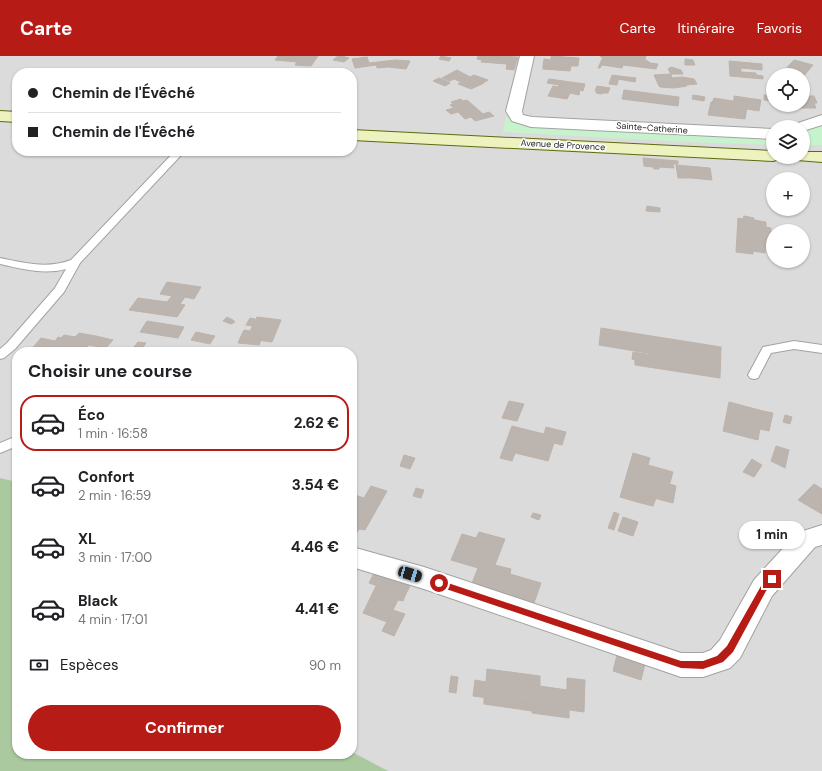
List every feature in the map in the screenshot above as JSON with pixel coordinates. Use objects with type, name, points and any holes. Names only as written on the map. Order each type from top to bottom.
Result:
[{"type":"main road","points":[[0,116],[12,117]]},
{"type":"main road","name":"Avenue de Provence","points":[[357,135],[766,143]]},
{"type":"main road","points":[[810,157],[822,157]]},
{"type":"street","name":"Sainte-Catherine","points":[[527,56],[514,111],[517,118],[531,122],[590,124],[766,142]]},
{"type":"street","points":[[810,124],[822,120]]},
{"type":"street","points":[[357,558],[424,578],[681,665],[703,665],[720,659],[730,649],[763,588],[806,540],[822,535]]},
{"type":"lane","points":[[0,355],[11,346],[60,290],[75,262],[175,156]]},
{"type":"lane","points":[[0,261],[43,270],[60,268],[75,262]]},
{"type":"lane","points":[[754,375],[767,350],[794,345],[822,349]]},
{"type":"lane","points":[[0,448],[12,443]]},
{"type":"shaded area","points":[[0,56],[822,56],[822,771],[0,771]]},
{"type":"green space","points":[[506,117],[526,123],[766,137],[766,145],[690,142],[503,132]]},
{"type":"green space","points":[[822,124],[822,145],[810,145],[810,128]]},
{"type":"green space","points":[[0,478],[12,481],[12,759],[357,759],[357,755],[388,771],[0,771]]},
{"type":"building","points":[[278,56],[318,56],[311,66],[295,65],[297,62],[275,60]]},
{"type":"building","points":[[338,56],[349,58],[344,62],[333,60]]},
{"type":"building","points":[[441,56],[451,58],[449,61],[439,59]]},
{"type":"building","points":[[478,56],[518,57],[514,70],[506,69],[507,64],[481,62],[482,60],[477,59]]},
{"type":"building","points":[[551,56],[579,58],[578,65],[568,64],[567,68],[543,66],[544,59],[551,60]]},
{"type":"building","points":[[600,56],[627,56],[623,65],[612,63],[613,60],[603,59]]},
{"type":"building","points":[[627,56],[646,56],[645,59],[650,63],[658,64],[656,69],[623,65]]},
{"type":"building","points":[[367,57],[369,63],[395,60],[410,61],[406,69],[389,67],[377,68],[376,65],[355,68],[352,59]]},
{"type":"building","points":[[602,59],[613,60],[612,63],[623,65],[622,68],[602,65],[598,68]]},
{"type":"building","points":[[685,59],[693,60],[695,65],[685,65]]},
{"type":"building","points":[[794,60],[813,65],[810,69],[787,68]]},
{"type":"building","points":[[729,61],[762,64],[762,70],[741,68],[741,72],[756,73],[756,75],[763,76],[763,79],[730,76]]},
{"type":"building","points":[[568,64],[578,66],[571,66],[570,71],[543,69],[543,66],[567,68]]},
{"type":"building","points":[[671,67],[681,70],[683,74],[671,74],[668,69]]},
{"type":"building","points":[[457,70],[470,77],[474,75],[488,80],[482,84],[477,82],[466,87],[458,84],[461,82],[454,79],[450,81],[442,78]]},
{"type":"building","points":[[671,74],[672,78],[682,77],[686,85],[659,86],[654,75]]},
{"type":"building","points":[[612,75],[619,76],[617,85],[609,84]]},
{"type":"building","points":[[619,76],[636,78],[635,82],[618,79]]},
{"type":"building","points":[[682,77],[694,79],[697,84],[686,85]]},
{"type":"building","points":[[439,78],[450,83],[445,86],[433,81]]},
{"type":"building","points":[[549,79],[585,84],[583,91],[580,90],[579,95],[570,93],[568,97],[549,94],[553,86],[558,87],[559,85],[547,83]]},
{"type":"building","points":[[477,82],[482,84],[471,89],[466,87]]},
{"type":"building","points":[[597,86],[604,87],[602,94],[596,93],[597,91],[595,91]]},
{"type":"building","points":[[659,86],[687,86],[674,88]]},
{"type":"building","points":[[604,87],[610,88],[608,93],[602,93]]},
{"type":"building","points":[[624,90],[679,97],[678,106],[622,99]]},
{"type":"building","points":[[549,94],[568,97],[567,99],[548,96]]},
{"type":"building","points":[[693,95],[705,97],[704,101],[692,99]]},
{"type":"building","points":[[764,95],[766,95],[766,100],[764,100]]},
{"type":"building","points":[[734,96],[761,100],[759,111],[747,109],[748,101],[734,99]]},
{"type":"building","points":[[810,96],[814,96],[817,103],[814,103],[816,108],[810,108]]},
{"type":"building","points":[[714,98],[733,101],[732,106],[712,103]]},
{"type":"building","points":[[461,99],[463,101],[467,100],[483,114],[489,112],[494,116],[475,121],[471,117],[465,119],[458,112],[451,114],[446,110],[454,108],[450,105],[453,104],[451,102]]},
{"type":"building","points":[[734,99],[748,101],[745,119],[708,115],[711,102],[732,106]]},
{"type":"building","points":[[643,158],[678,161],[678,164],[673,164],[674,168],[659,167],[659,169],[654,169],[653,167],[644,166]]},
{"type":"building","points":[[676,165],[710,168],[711,174],[690,173],[691,178],[678,178]]},
{"type":"building","points":[[690,173],[711,174],[712,180],[691,178]]},
{"type":"building","points":[[647,206],[660,208],[660,212],[646,211]]},
{"type":"building","points":[[744,216],[754,218],[754,220],[766,222],[765,253],[753,251],[753,254],[736,252],[738,218],[743,219]]},
{"type":"building","points":[[167,282],[201,287],[194,299],[185,297],[180,304],[185,305],[177,317],[129,310],[138,298],[167,302],[172,296],[160,294]]},
{"type":"building","points":[[227,317],[235,322],[231,324],[223,321]]},
{"type":"building","points":[[257,317],[281,320],[272,342],[240,338],[244,330],[250,331]]},
{"type":"building","points":[[250,318],[255,319],[252,326],[246,325]]},
{"type":"building","points":[[147,321],[184,327],[178,338],[140,332]]},
{"type":"building","points":[[601,328],[721,347],[720,378],[635,365],[635,360],[632,359],[633,352],[653,354],[599,345]]},
{"type":"building","points":[[196,332],[215,336],[210,344],[191,340]]},
{"type":"building","points":[[79,333],[96,336],[87,347],[33,347],[41,338],[55,341],[58,337],[72,340]]},
{"type":"building","points":[[64,335],[75,337],[72,340],[61,338]]},
{"type":"building","points":[[96,336],[113,340],[107,347],[89,345]]},
{"type":"building","points":[[240,338],[261,340],[259,345],[238,343]]},
{"type":"building","points":[[138,342],[146,343],[143,347],[134,347]]},
{"type":"building","points":[[509,401],[524,404],[517,421],[502,418]]},
{"type":"building","points":[[729,402],[763,411],[758,440],[723,431]]},
{"type":"building","points":[[763,411],[773,413],[769,431],[760,429]]},
{"type":"building","points":[[785,415],[792,417],[790,424],[783,422]]},
{"type":"building","points":[[512,426],[544,434],[546,427],[566,432],[562,445],[554,443],[548,461],[536,458],[537,456],[503,450]]},
{"type":"building","points":[[776,446],[789,450],[785,468],[771,461]]},
{"type":"building","points":[[503,450],[515,453],[512,461],[500,458]]},
{"type":"building","points":[[515,451],[537,456],[536,458],[515,453]]},
{"type":"building","points":[[633,453],[650,458],[648,465],[673,472],[665,501],[639,494],[637,502],[620,497]]},
{"type":"building","points":[[404,455],[415,458],[410,469],[400,466]]},
{"type":"building","points":[[752,459],[762,465],[754,477],[743,472]]},
{"type":"building","points":[[670,484],[676,486],[673,503],[665,501]]},
{"type":"building","points":[[814,484],[822,489],[822,514],[798,500]]},
{"type":"building","points":[[371,486],[387,491],[365,530],[359,529],[357,532],[357,496],[364,498]]},
{"type":"building","points":[[416,488],[424,490],[421,498],[413,496]]},
{"type":"building","points":[[639,494],[656,498],[653,506],[637,502]]},
{"type":"building","points":[[614,512],[619,514],[614,530],[608,528]]},
{"type":"building","points":[[533,513],[541,515],[539,520],[531,517]]},
{"type":"building","points":[[623,517],[638,522],[633,536],[618,531]]},
{"type":"building","points":[[797,529],[805,534],[798,542],[790,536]]},
{"type":"building","points":[[479,532],[505,539],[495,565],[511,569],[510,574],[541,583],[534,603],[472,583],[478,568],[451,560],[462,534],[476,538]]},
{"type":"building","points":[[376,569],[412,582],[405,596],[369,583]]},
{"type":"building","points":[[376,586],[405,596],[403,601],[398,600],[387,622],[363,613]]},
{"type":"building","points":[[393,610],[405,614],[394,636],[382,631]]},
{"type":"building","points":[[618,651],[646,660],[641,680],[613,671]]},
{"type":"building","points":[[487,669],[525,674],[525,679],[540,681],[540,686],[567,690],[567,678],[585,680],[584,712],[569,710],[569,718],[532,713],[533,704],[473,696],[475,680],[486,682]]},
{"type":"building","points":[[525,674],[540,676],[540,681],[525,679]]},
{"type":"building","points":[[451,676],[458,677],[456,693],[449,692]]},
{"type":"building","points":[[484,697],[533,704],[532,711],[484,704]]},
{"type":"route","points":[[439,583],[681,665],[703,665],[720,659],[730,649],[763,588],[772,579]]}]
